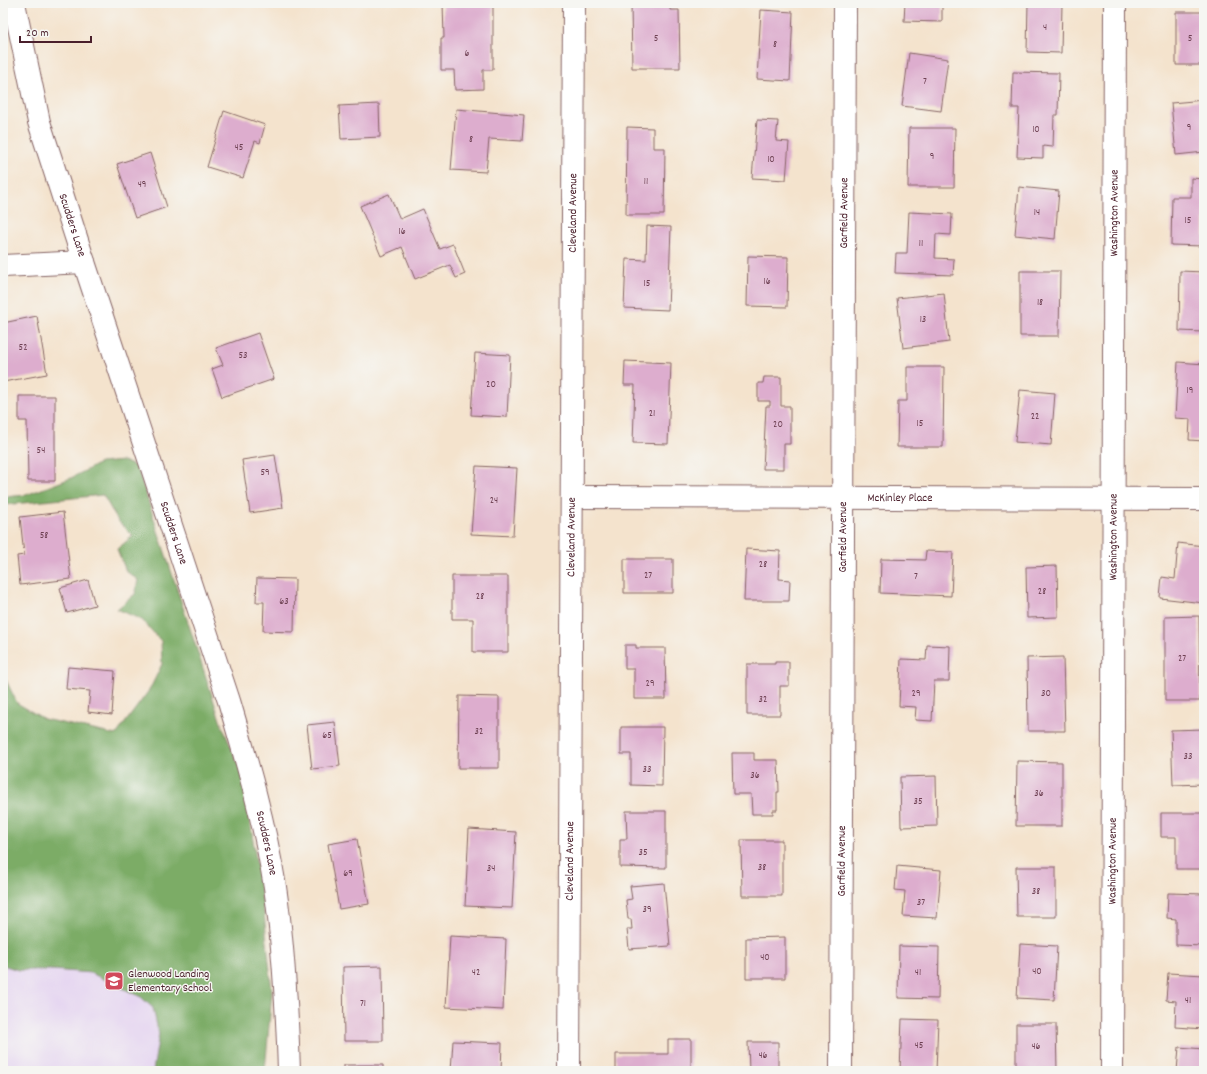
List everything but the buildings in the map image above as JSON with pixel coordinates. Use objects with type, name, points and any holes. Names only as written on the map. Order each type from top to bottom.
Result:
[{"type":"street","name":"Scudders Lane","points":[[14,3],[39,122],[229,701],[250,771],[274,886],[279,923],[286,1003],[289,1071]]},
{"type":"street","name":"Cleveland Avenue","points":[[569,1071],[574,3]]},
{"type":"street","name":"Garfield Avenue","points":[[841,1071],[845,3]]},
{"type":"street","name":"Washington Avenue","points":[[1112,1071],[1115,498],[1115,3]]},
{"type":"street","points":[[3,266],[84,262]]},
{"type":"street","name":"McKinley Place","points":[[572,497],[1204,499]]},
{"type":"shaded area","points":[[3,744],[232,1071],[3,1071]]},
{"type":"green space","name":"Glenwood Landing Elementary School","points":[[123,461],[137,467],[221,723],[243,775],[264,912],[272,992],[265,1071],[153,1071],[159,1034],[153,1008],[141,997],[91,973],[52,970],[18,970],[3,965],[3,674],[17,703],[44,719],[116,735],[150,689],[162,664],[161,641],[142,620],[117,609],[135,594],[138,580],[126,571],[117,549],[133,536],[118,521],[103,495],[3,505],[3,497],[26,495],[71,478],[100,463]]},
{"type":"place","name":"Glenwood Landing Elementary School","points":[[114,981]]}]
